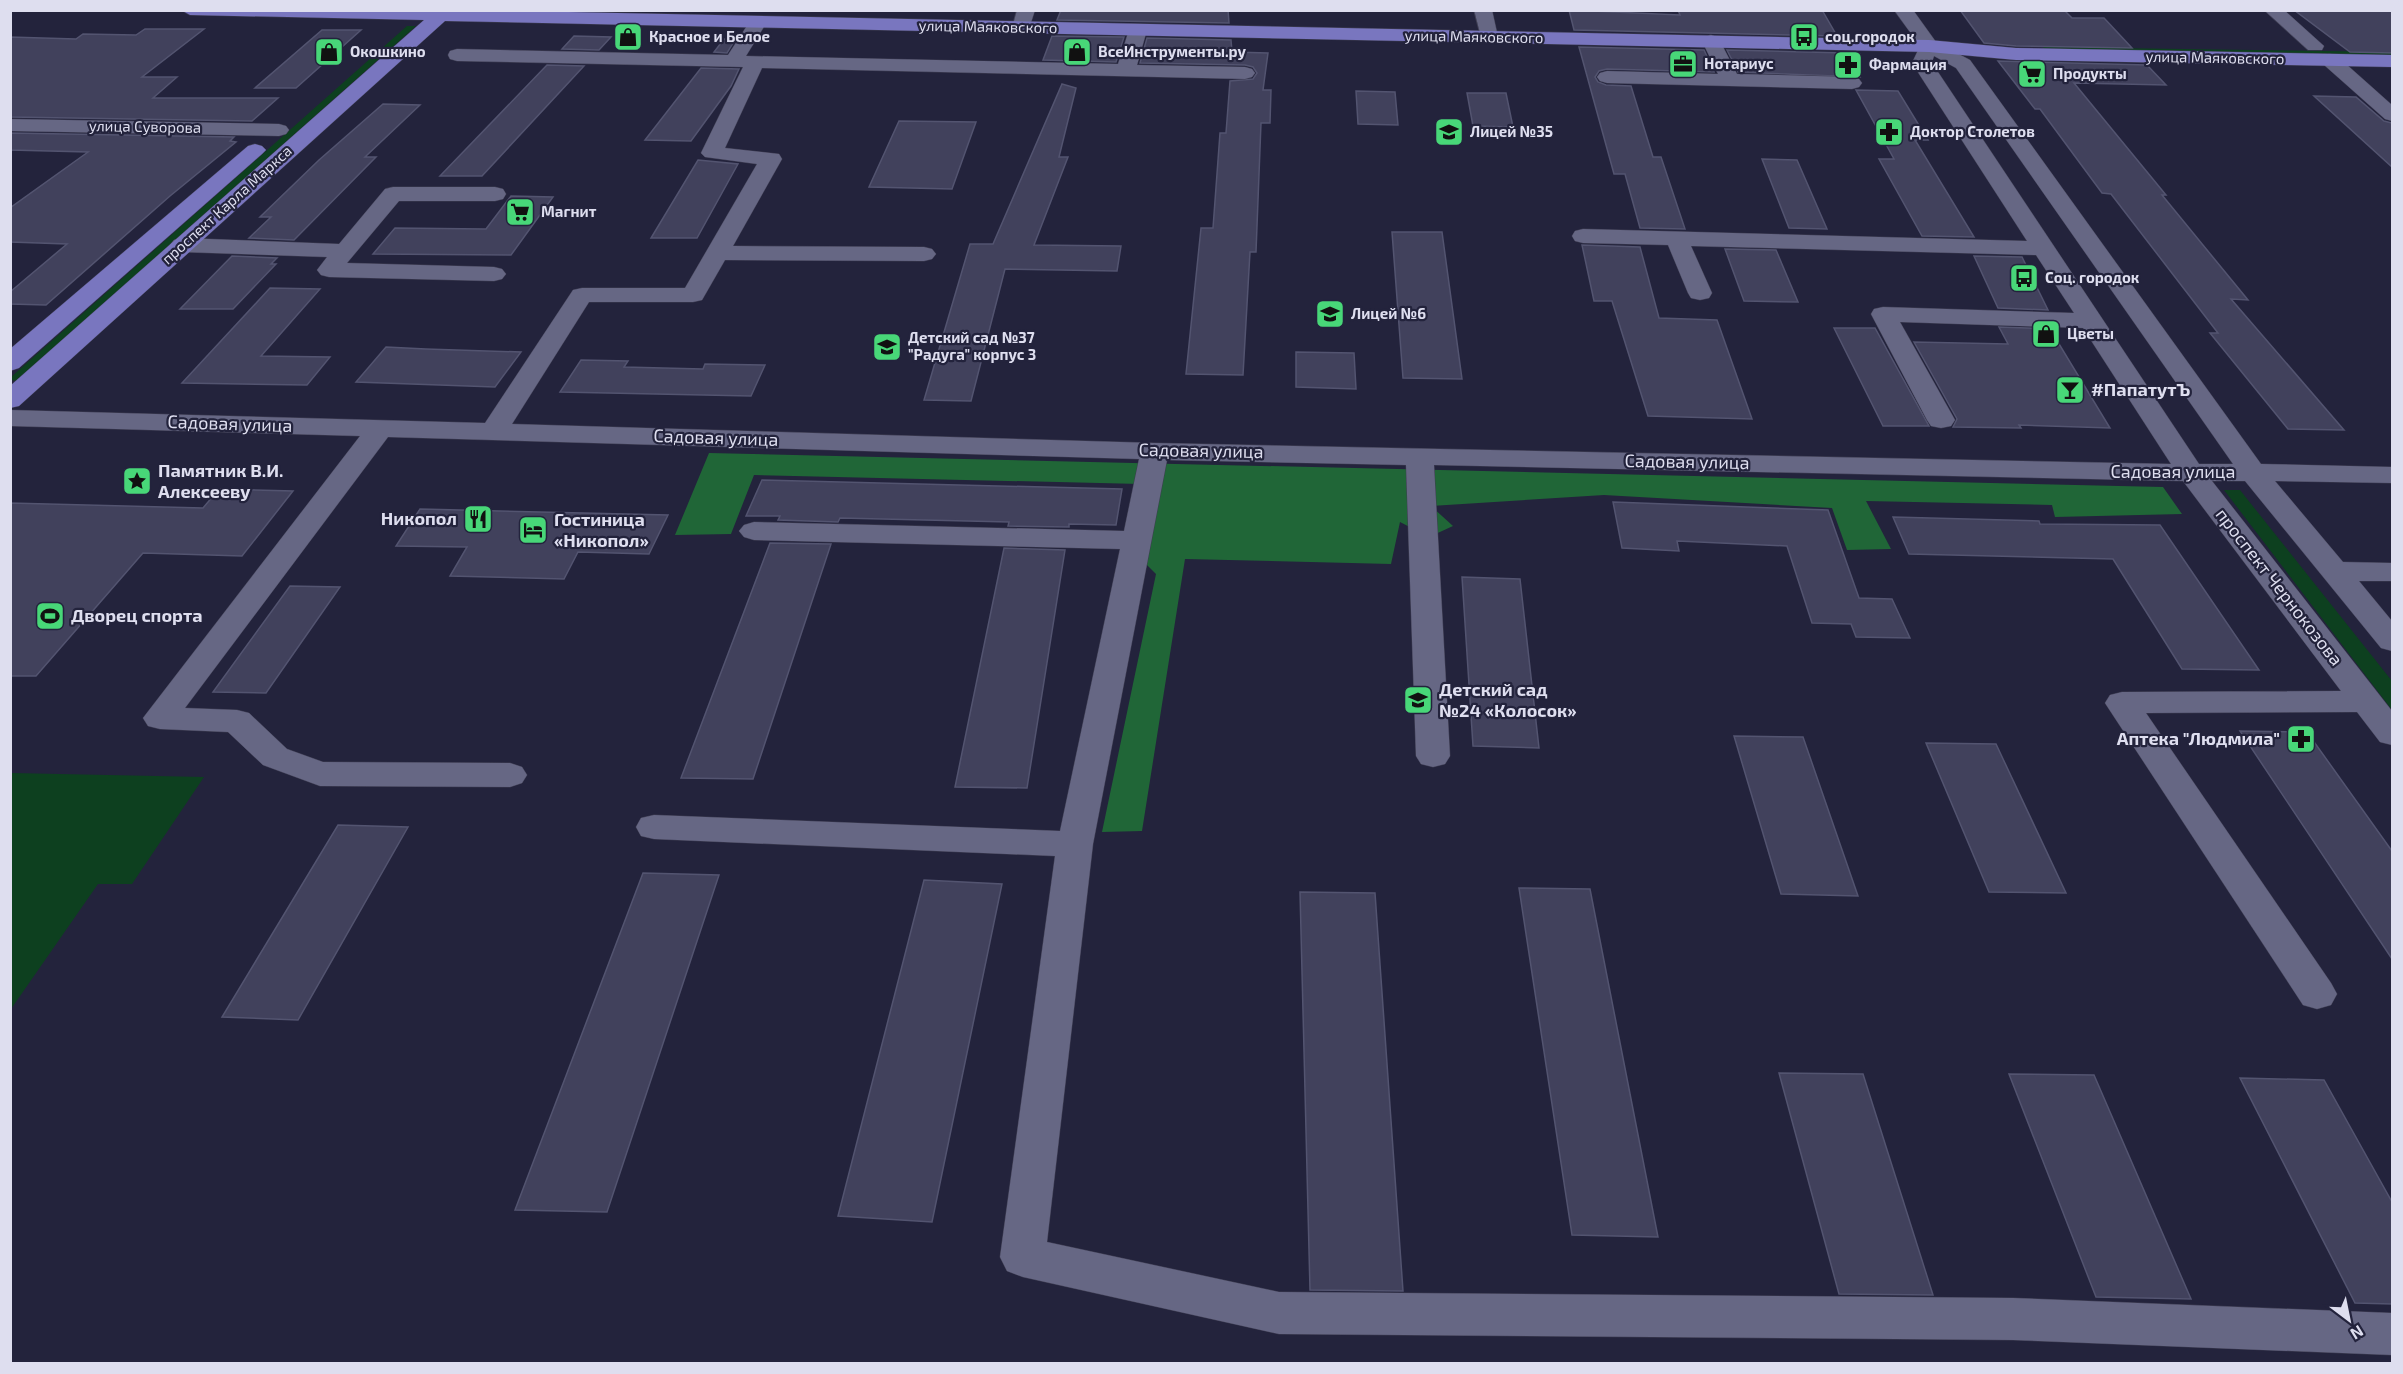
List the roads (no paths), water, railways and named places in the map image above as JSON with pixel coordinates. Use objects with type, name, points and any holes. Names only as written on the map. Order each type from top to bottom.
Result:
[{"type":"main road","name":"улица Маяковского","points":[[190,10],[430,13],[758,22],[1023,19],[1138,30],[1929,46],[2016,54],[2392,61]]},
{"type":"main road","points":[[392,31],[430,13]]},
{"type":"main road","name":"проспект Карла Маркса","points":[[10,400],[182,245],[430,13]]},
{"type":"main road","name":"улица Маяковского","points":[[1929,46],[2002,40],[2392,47]]},
{"type":"main road","name":"проспект Карла Маркса","points":[[10,363],[296,115]]},
{"type":"street","points":[[1484,10],[1490,37]]},
{"type":"street","points":[[1903,10],[1929,46],[1964,64],[2253,472],[2392,641]]},
{"type":"street","points":[[2273,10],[2315,46]]},
{"type":"street","points":[[493,432],[582,295],[693,295],[771,159],[712,153],[758,22]]},
{"type":"street","points":[[1125,71],[1138,30]]},
{"type":"street","points":[[1711,41],[1731,81]]},
{"type":"street","name":"проспект Чернокозова","points":[[1929,46],[1922,63],[2191,473],[2392,734]]},
{"type":"street","points":[[457,55],[1245,74]]},
{"type":"street","points":[[2330,60],[2392,115]]},
{"type":"street","points":[[1607,77],[1852,83]]},
{"type":"street","name":"улица Суворова","points":[[10,125],[279,130]]},
{"type":"street","points":[[494,274],[329,270],[393,194],[495,194]]},
{"type":"street","points":[[1583,236],[2043,248]]},
{"type":"street","points":[[1676,238],[1700,293]]},
{"type":"street","points":[[182,245],[345,251]]},
{"type":"street","points":[[717,253],[924,254]]},
{"type":"street","points":[[1941,420],[1883,314],[2092,321]]},
{"type":"street","name":"Садовая улица","points":[[10,418],[1155,451],[2191,473],[2392,475]]},
{"type":"street","points":[[381,428],[160,718],[237,721],[275,757],[320,774],[510,775]]},
{"type":"street","points":[[1155,451],[1075,844],[1023,1257],[1279,1313],[2013,1319],[2392,1334]]},
{"type":"street","points":[[1420,456],[1433,756]]},
{"type":"street","points":[[754,531],[1137,540]]},
{"type":"street","points":[[2334,571],[2392,572]]},
{"type":"street","points":[[2317,994],[2122,703],[2367,701]]},
{"type":"street","points":[[654,828],[1075,844]]},
{"type":"place","name":"Красное и Белое","points":[[628,37]]},
{"type":"place","name":"соц.городок","points":[[1804,37]]},
{"type":"place","name":"Окошкино","points":[[329,52]]},
{"type":"place","name":"ВсеИнструменты.ру","points":[[1077,52]]},
{"type":"place","name":"Нотариус","points":[[1683,64]]},
{"type":"place","name":"Фармация","points":[[1848,65]]},
{"type":"place","name":"Продукты","points":[[2032,74]]},
{"type":"place","name":"Лицей №35","points":[[1449,132]]},
{"type":"place","name":"Доктор Столетов","points":[[1889,132]]},
{"type":"place","name":"Магнит","points":[[520,212]]},
{"type":"place","name":"Соц. городок","points":[[2024,278]]},
{"type":"place","name":"Лицей №6","points":[[1330,314]]},
{"type":"place","name":"Цветы","points":[[2046,334]]},
{"type":"place","name":"Детский сад №37 \"Радуга\" корпус 3","points":[[887,347]]},
{"type":"place","name":"#ПапатутЪ","points":[[2070,390]]},
{"type":"place","name":"Памятник В.И. Алексееву","points":[[137,481]]},
{"type":"place","name":"Никопол","points":[[478,519]]},
{"type":"place","name":"Гостиница «Никопол»","points":[[533,530]]},
{"type":"place","name":"Дворец спорта","points":[[50,616]]},
{"type":"place","name":"Детский сад №24 «Колосок»","points":[[1418,700]]},
{"type":"place","name":"Аптека \"Людмила\"","points":[[2301,739]]}]
